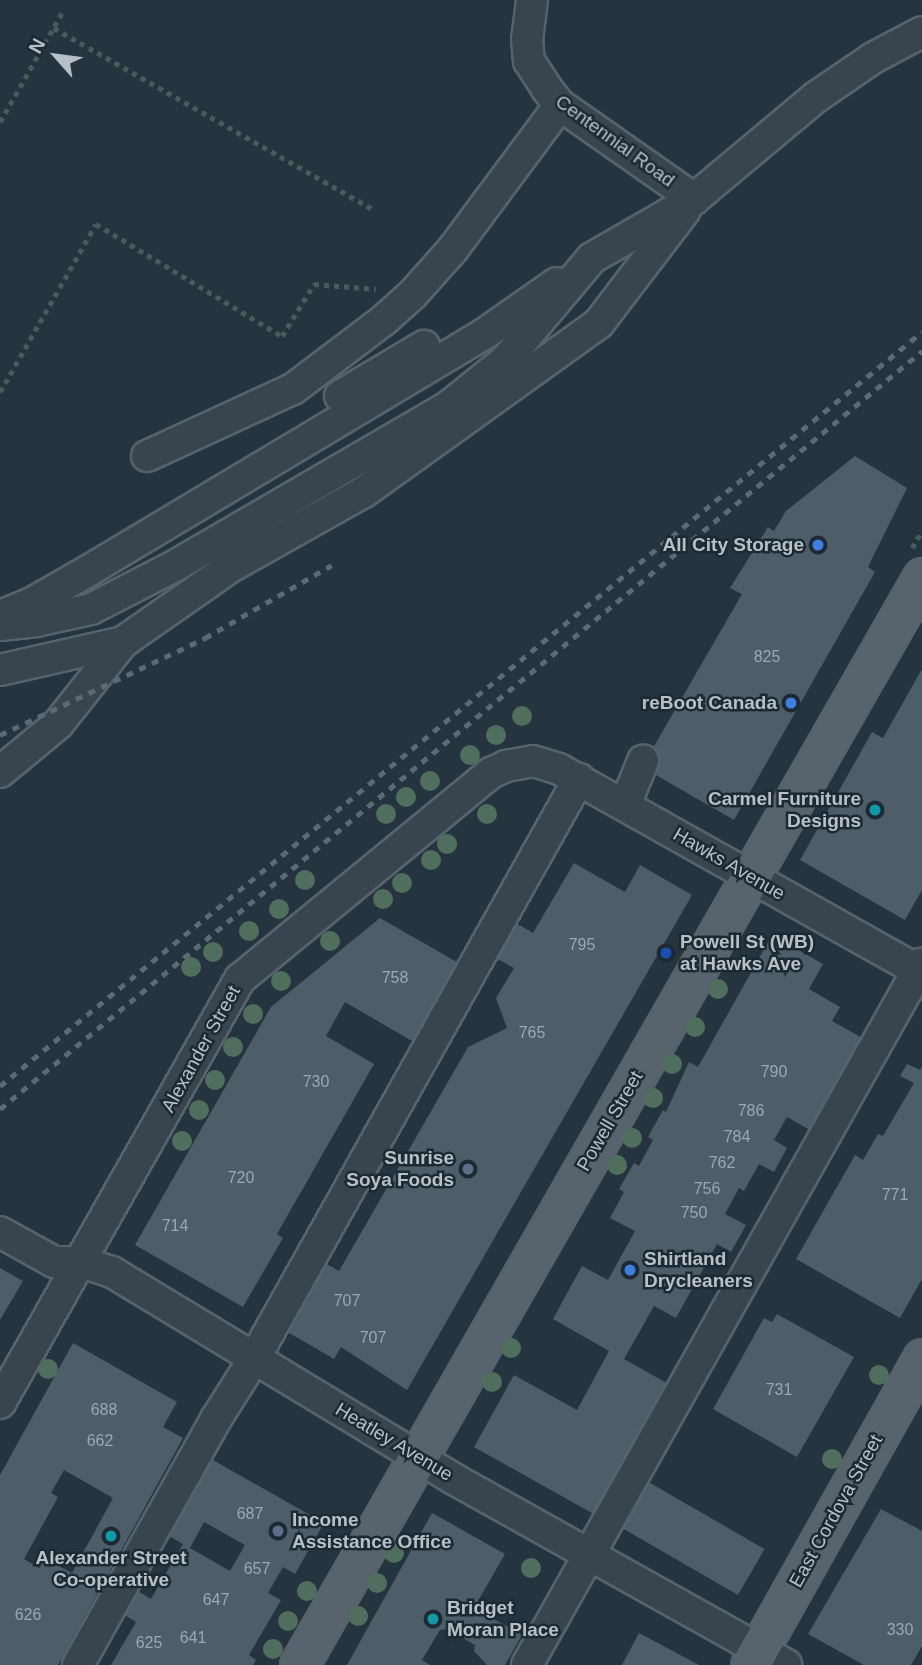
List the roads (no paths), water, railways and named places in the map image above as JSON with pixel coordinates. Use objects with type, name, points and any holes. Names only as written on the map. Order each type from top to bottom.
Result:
[{"type":"main road","name":"Powell Street","points":[[299,1665],[922,579]]},
{"type":"main road","name":"East Cordova Street","points":[[765,1660],[922,1358]]},
{"type":"street","name":"Centennial Road","points":[[532,0],[527,39],[529,61],[560,105],[694,199]]},
{"type":"street","points":[[0,610],[383,369],[477,316],[592,258],[694,199],[816,97],[873,58],[922,32]]},
{"type":"street","points":[[147,456],[293,389],[384,320],[412,295],[453,249],[560,105]]},
{"type":"street","points":[[0,772],[58,723],[123,642],[232,566],[364,492],[599,323],[694,199]]},
{"type":"street","points":[[0,616],[30,604],[487,332],[592,258]]},
{"type":"street","points":[[0,625],[36,621],[91,609],[178,564],[449,407],[506,360],[592,258]]},
{"type":"street","points":[[0,670],[123,642]]},
{"type":"street","name":"Hawks Avenue","points":[[533,761],[579,779],[921,969]]},
{"type":"street","name":"Alexander Street","points":[[0,1403],[240,979],[491,773],[506,766],[533,761]]},
{"type":"street","points":[[625,805],[643,761]]},
{"type":"street","points":[[78,1665],[216,1419],[254,1359],[579,779]]},
{"type":"street","points":[[527,1665],[921,969]]},
{"type":"street","name":"Heatley Avenue","points":[[0,1232],[54,1262],[81,1262],[113,1272],[418,1457],[590,1555],[765,1660]]},
{"type":"railway","points":[[0,1086],[922,332]]},
{"type":"railway","points":[[0,1109],[922,351]]},
{"type":"railway","points":[[0,735],[205,638],[332,565]]},
{"type":"place","name":"All City Storage","points":[[818,545]]},
{"type":"place","name":"reBoot Canada","points":[[791,703]]},
{"type":"place","name":"Carmel Furniture Designs","points":[[875,810]]},
{"type":"place","name":"Powell St (WB) at Hawks Ave","points":[[666,953]]},
{"type":"place","name":"Sunrise Soya Foods","points":[[468,1169]]},
{"type":"place","name":"Shirtland Drycleaners","points":[[630,1270]]},
{"type":"place","name":"Income Assistance Office","points":[[278,1531]]},
{"type":"place","name":"Alexander Street Co-operative","points":[[111,1536]]},
{"type":"place","name":"Bridget Moran Place","points":[[433,1619]]}]
